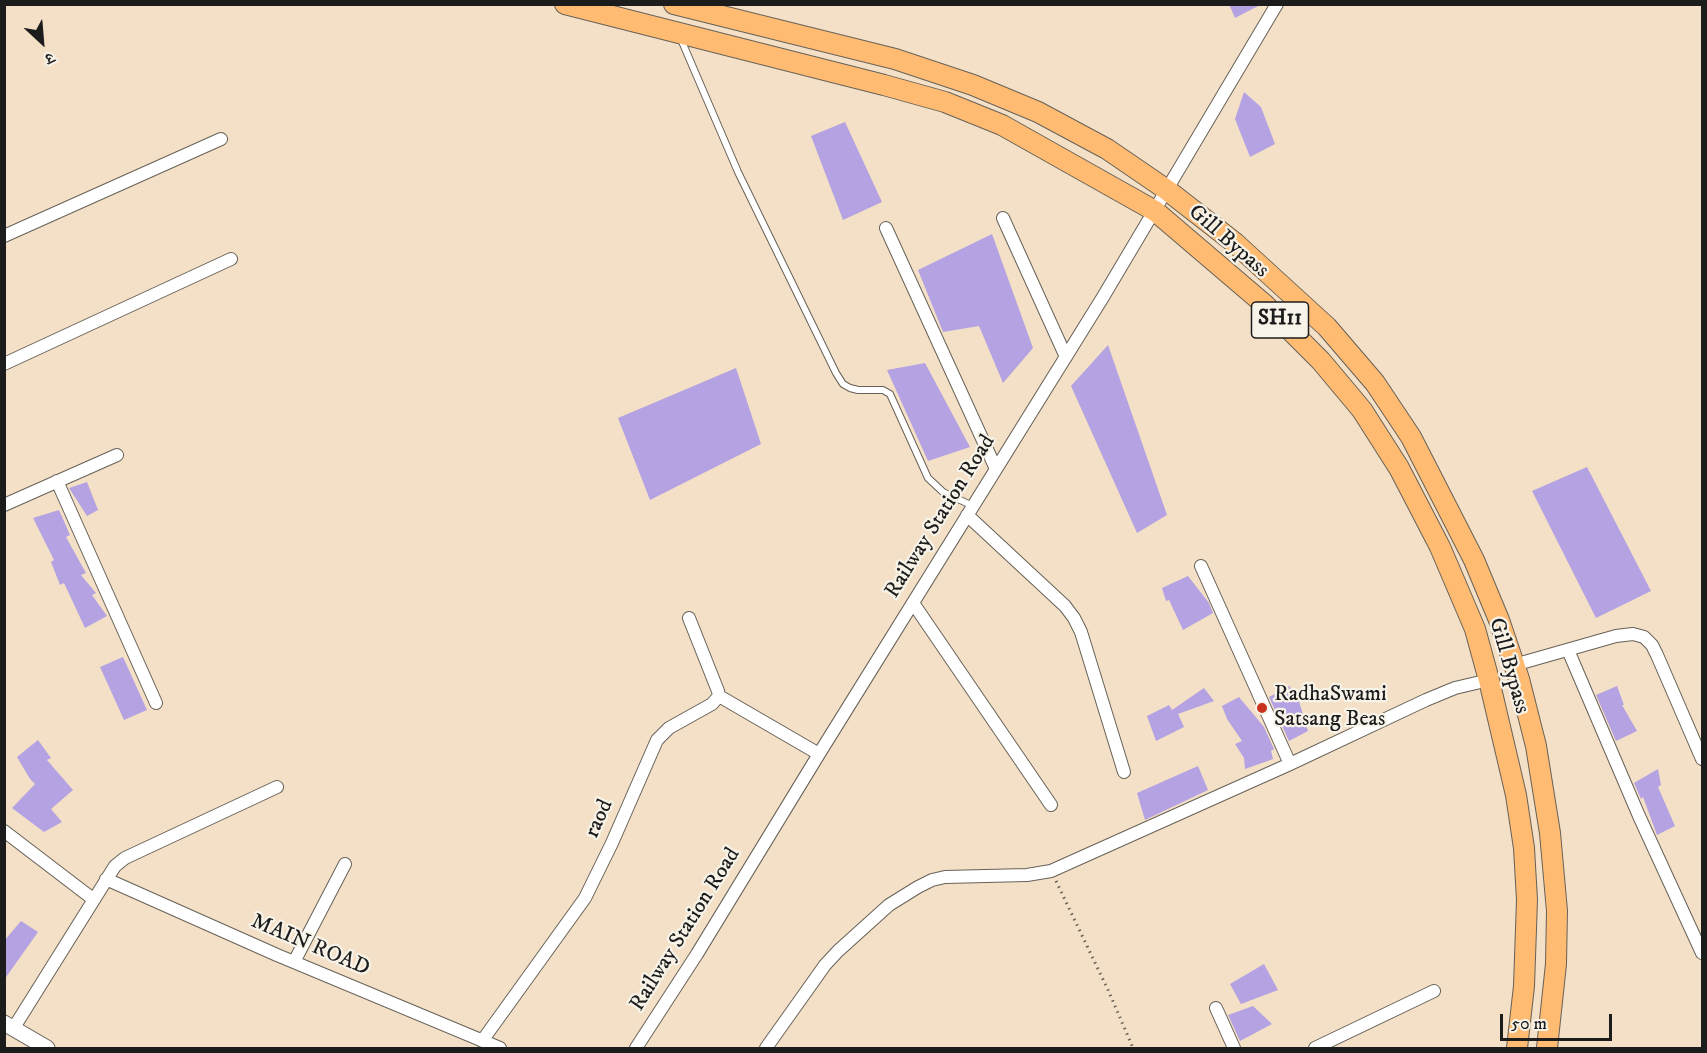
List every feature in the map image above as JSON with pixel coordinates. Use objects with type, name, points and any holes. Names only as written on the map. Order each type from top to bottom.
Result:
[{"type":"main road","name":"Gill Bypass","points":[[565,4],[945,102],[1002,124],[1155,211],[1264,304],[1321,361],[1362,410],[1400,468],[1440,547],[1474,629],[1489,680],[1516,795],[1524,848],[1527,911],[1524,986],[1517,1048]]},
{"type":"main road","name":"Gill Bypass","points":[[674,4],[895,59],[973,85],[1038,112],[1107,148],[1167,190],[1235,243],[1327,327],[1375,383],[1411,437],[1464,541],[1499,620],[1536,746],[1550,833],[1557,911],[1556,963],[1547,1048]]},
{"type":"street","name":"Railway Station Road","points":[[636,1048],[697,954],[1066,357],[1155,211],[1276,4]]},
{"type":"street","points":[[4,236],[220,139]]},
{"type":"street","points":[[1004,218],[1066,357]]},
{"type":"street","points":[[886,228],[996,469]]},
{"type":"street","points":[[4,364],[231,260]]},
{"type":"street","points":[[4,505],[117,454]]},
{"type":"street","points":[[57,481],[156,703]]},
{"type":"street","points":[[970,510],[1065,606],[1074,618],[1081,632],[1124,772]]},
{"type":"street","points":[[1201,566],[1290,764]]},
{"type":"street","points":[[913,603],[1051,805]]},
{"type":"street","points":[[689,618],[719,696],[819,754]]},
{"type":"street","points":[[1514,665],[1616,636],[1633,634],[1644,638],[1652,645],[1657,655],[1702,759]]},
{"type":"street","points":[[1568,650],[1702,953]]},
{"type":"street","points":[[766,1048],[825,965],[860,931],[904,894],[932,880],[945,877],[1027,875],[1051,871],[1290,764],[1426,700],[1455,688],[1489,680]]},
{"type":"street","name":"raod","points":[[482,1041],[585,898],[657,740],[669,728],[712,704],[719,696]]},
{"type":"street","points":[[47,1048],[9,1026],[115,866],[125,858],[277,787]]},
{"type":"street","points":[[4,831],[93,899]]},
{"type":"street","points":[[294,962],[345,864]]},
{"type":"street","name":"MAIN ROAD","points":[[106,879],[294,962],[500,1048]]},
{"type":"street","points":[[1315,1048],[1434,991]]},
{"type":"street","points":[[1215,1008],[1234,1048]]},
{"type":"lane","points":[[678,33],[738,172],[836,373],[843,384],[850,388],[883,390],[890,394],[928,478],[970,510]]},
{"type":"path","points":[[1051,871],[1133,1048]]},
{"type":"building","points":[[1229,4],[1262,4],[1235,18]]},
{"type":"building","points":[[1244,92],[1261,107],[1275,144],[1250,157],[1235,119]]},
{"type":"building","points":[[845,122],[882,202],[843,220],[811,136]]},
{"type":"building","points":[[992,234],[1033,348],[1003,383],[979,326],[943,332],[918,270]]},
{"type":"building","points":[[1108,345],[1167,515],[1137,533],[1071,386]]},
{"type":"building","points":[[925,363],[970,447],[928,461],[887,370]]},
{"type":"building","points":[[736,368],[761,444],[650,500],[618,418]]},
{"type":"building","points":[[1587,467],[1651,591],[1596,618],[1532,491]]},
{"type":"building","points":[[87,482],[98,510],[87,516],[69,488]]},
{"type":"building","points":[[59,510],[70,535],[66,537],[86,573],[81,575],[96,593],[92,595],[107,616],[85,628],[64,583],[60,585],[51,562],[54,560],[33,518]]},
{"type":"building","points":[[1188,576],[1209,603],[1213,613],[1183,630],[1169,600],[1166,601],[1162,588]]},
{"type":"building","points":[[123,657],[147,710],[124,720],[100,667]]},
{"type":"building","points":[[1289,686],[1298,698],[1308,731],[1289,741],[1269,697]]},
{"type":"building","points":[[1617,686],[1624,705],[1622,705],[1637,731],[1616,741],[1596,695]]},
{"type":"building","points":[[1204,688],[1214,701],[1178,714],[1184,727],[1156,741],[1147,716],[1169,705],[1172,710]]},
{"type":"building","points":[[1239,697],[1264,727],[1274,749],[1271,751],[1273,759],[1245,769],[1244,758],[1235,744],[1242,741],[1227,719],[1222,706]]},
{"type":"building","points":[[38,740],[51,758],[47,760],[73,790],[51,809],[62,822],[44,832],[12,808],[35,784],[17,757]]},
{"type":"building","points":[[1198,766],[1208,790],[1145,820],[1137,793]]},
{"type":"building","points":[[1658,769],[1661,785],[1658,787],[1675,826],[1657,835],[1643,797],[1641,799],[1634,783]]},
{"type":"building","points":[[21,921],[38,932],[4,980],[4,941]]},
{"type":"building","points":[[1264,964],[1278,990],[1241,1004],[1230,984]]},
{"type":"building","points":[[1253,1006],[1272,1024],[1240,1041],[1228,1015]]},
{"type":"place","name":"RadhaSwami Satsang Beas","points":[[1262,708]]}]
